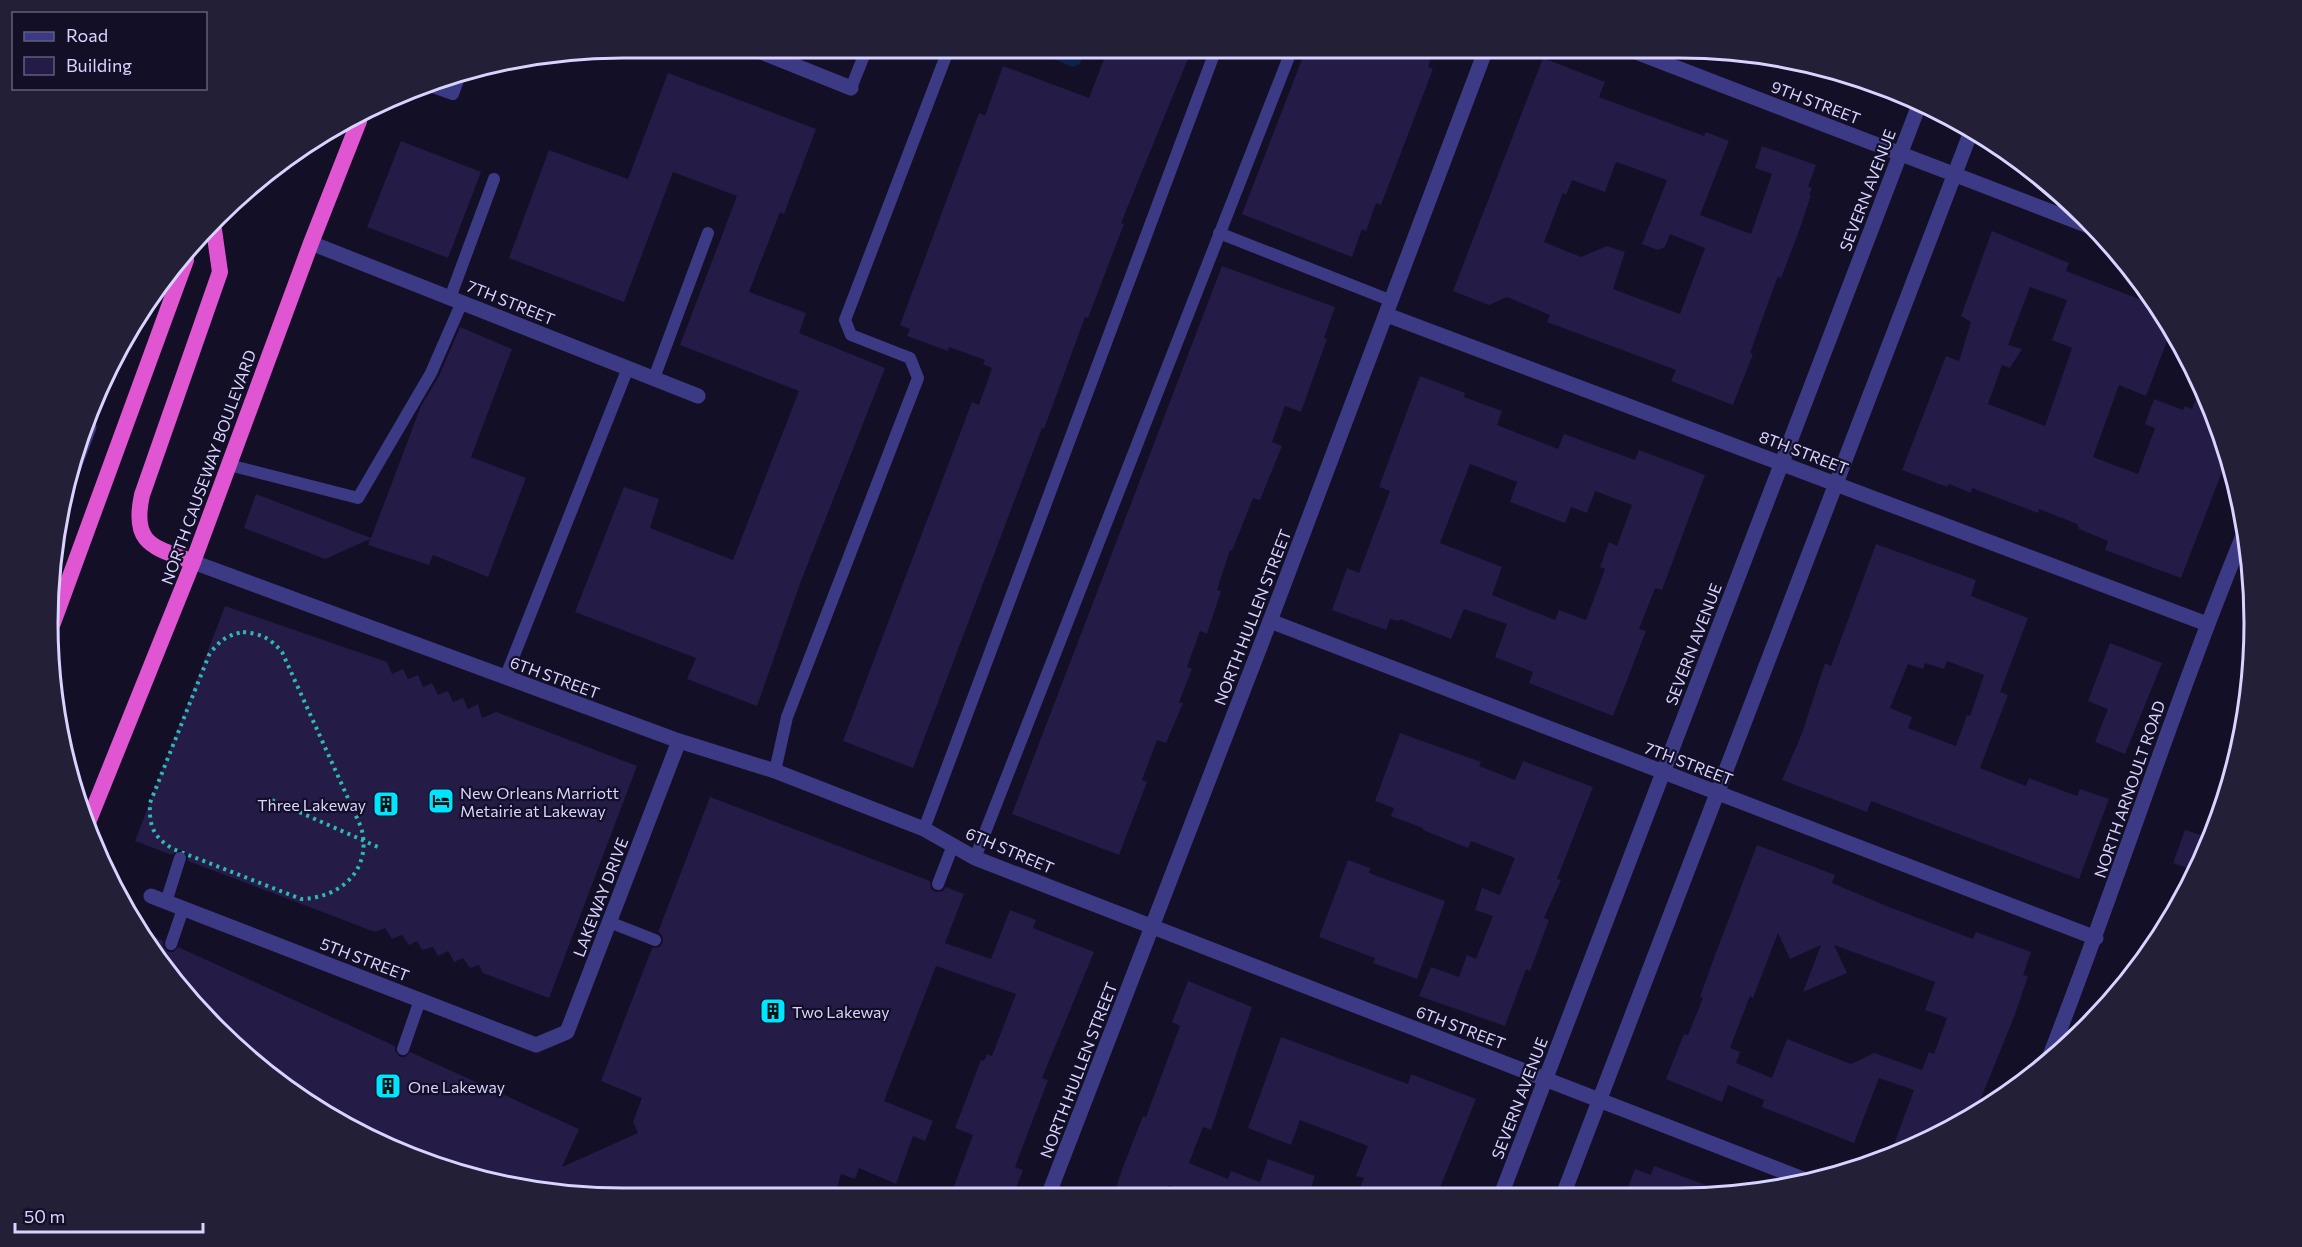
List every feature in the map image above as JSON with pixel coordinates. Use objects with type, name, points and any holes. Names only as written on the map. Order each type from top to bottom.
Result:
[{"type":"highway","name":"NORTH CAUSEWAY BOULEVARD","points":[[91,814],[193,562],[310,243],[357,126]]},
{"type":"highway","points":[[193,562],[152,546],[145,539],[140,527],[139,510],[142,495],[220,272],[215,234]]},
{"type":"highway","points":[[59,607],[182,272]]},
{"type":"street","points":[[777,58],[851,88]]},
{"type":"street","name":"NORTH HULLEN STREET","points":[[1051,1188],[1390,308],[1483,58]]},
{"type":"street","name":"9TH STREET","points":[[1652,58],[2074,221]]},
{"type":"street","name":"SEVERN AVENUE","points":[[1504,1188],[1916,112]]},
{"type":"street","points":[[1566,1188],[1968,139]]},
{"type":"street","name":"7TH STREET","points":[[310,243],[698,396]]},
{"type":"street","name":"8TH STREET","points":[[1390,308],[1836,484],[2207,624]]},
{"type":"street","name":"NORTH ARNOULT ROAD","points":[[2054,1045],[2096,938],[2207,624],[2238,547]]},
{"type":"street","name":"6TH STREET","points":[[193,562],[679,741],[775,771],[924,829],[975,858],[1796,1176]]},
{"type":"street","name":"7TH STREET","points":[[1270,621],[2096,938]]},
{"type":"street","name":"LAKEWAY DRIVE","points":[[567,1032],[679,741]]},
{"type":"street","name":"5TH STREET","points":[[151,896],[536,1045],[567,1032]]},
{"type":"lane","points":[[851,88],[863,58]]},
{"type":"lane","points":[[775,771],[787,717],[918,378],[910,358],[851,335],[845,320],[945,58]]},
{"type":"lane","points":[[924,829],[1212,58]]},
{"type":"lane","points":[[975,858],[1288,58]]},
{"type":"lane","points":[[439,89],[453,94],[457,84]]},
{"type":"lane","points":[[229,465],[358,498],[431,373],[494,179]]},
{"type":"lane","points":[[654,378],[708,233]]},
{"type":"lane","points":[[1219,233],[1390,308]]},
{"type":"lane","points":[[505,678],[628,368]]},
{"type":"lane","points":[[938,884],[953,845]]},
{"type":"lane","points":[[166,902],[180,858]]},
{"type":"lane","points":[[171,944],[183,909]]},
{"type":"lane","points":[[609,922],[655,940]]},
{"type":"lane","points":[[403,1049],[420,1000]]},
{"type":"path","points":[[243,632],[259,634],[272,640],[282,652],[361,826],[364,840],[360,861],[354,875],[345,885],[331,894],[315,899],[301,899],[173,849],[155,833],[149,819],[150,803],[209,655],[217,643],[229,635],[243,632]]},
{"type":"path","points":[[272,800],[378,847]]},
{"type":"water","points":[[1051,58],[1082,58],[1080,64],[1073,67]]},
{"type":"building","points":[[1105,58],[1188,58],[1121,223],[1124,224],[1088,318],[1085,317],[913,768],[843,741],[972,402],[979,405],[992,368],[983,364],[985,360],[949,347],[948,351],[907,336],[910,329],[900,325],[979,113],[985,116],[1003,66],[1089,98]]},
{"type":"building","points":[[1303,58],[1431,58],[1428,67],[1433,69],[1381,205],[1376,203],[1366,231],[1362,229],[1352,257],[1242,214]]},
{"type":"building","points":[[1543,58],[1605,82],[1599,97],[1704,136],[1706,132],[1729,141],[1700,215],[1751,234],[1772,174],[1755,168],[1762,146],[1816,165],[1808,187],[1812,188],[1809,195],[1811,195],[1799,231],[1781,278],[1778,276],[1750,353],[1753,354],[1733,405],[1671,381],[1676,370],[1547,322],[1550,315],[1507,297],[1489,305],[1453,291]],"holes":[[[1616,162],[1667,180],[1642,244],[1658,250],[1665,247],[1670,234],[1705,248],[1680,314],[1613,289],[1625,252],[1607,246],[1581,257],[1544,242],[1563,193],[1566,195],[1572,180],[1605,192]]]},
{"type":"building","points":[[668,73],[816,129],[784,214],[780,212],[749,292],[806,313],[799,333],[885,368],[801,581],[757,706],[687,679],[696,658],[575,612],[624,487],[659,499],[650,528],[733,560],[799,391],[680,345],[737,196],[673,172],[624,302],[509,258],[549,150],[628,179]]},
{"type":"building","points":[[401,141],[481,172],[448,258],[367,227]]},
{"type":"building","points":[[1992,231],[2069,263],[2066,271],[2141,300],[2167,340],[2146,396],[2119,385],[2093,457],[2138,474],[2155,428],[2145,424],[2154,399],[2183,410],[2185,406],[2192,409],[2196,398],[2214,442],[2222,471],[2181,578],[2105,550],[2108,541],[2079,529],[2077,524],[2039,509],[2038,513],[1972,488],[1971,493],[1949,484],[1947,487],[1902,470],[1946,356],[1959,361],[1971,322],[1961,316]],"holes":[[[2030,287],[2067,300],[2052,340],[2072,348],[2045,426],[1988,404],[2002,365],[2010,368],[2022,349],[2008,345]]]},
{"type":"building","points":[[1222,266],[1335,307],[1324,338],[1327,339],[1301,412],[1285,406],[1272,442],[1282,446],[1260,500],[1253,498],[1232,551],[1230,550],[1217,590],[1221,591],[1207,634],[1200,631],[1187,667],[1192,669],[1179,702],[1183,703],[1166,743],[1157,740],[1142,780],[1147,782],[1119,855],[1012,814]]},
{"type":"building","points":[[460,327],[512,349],[471,457],[526,478],[488,577],[433,555],[429,565],[368,545],[370,539],[325,559],[244,528],[256,494],[371,538],[421,406],[439,376]]},
{"type":"building","points":[[1420,376],[1465,393],[1464,397],[1502,411],[1497,425],[1558,449],[1564,434],[1635,460],[1639,450],[1705,475],[1662,590],[1655,588],[1639,629],[1646,631],[1613,716],[1529,683],[1533,672],[1495,657],[1507,624],[1464,609],[1451,639],[1400,619],[1399,621],[1390,619],[1386,630],[1332,610],[1347,568],[1359,573],[1390,491],[1379,487]],"holes":[[[1470,464],[1517,482],[1510,502],[1565,523],[1571,507],[1587,513],[1595,491],[1632,505],[1617,546],[1609,542],[1600,567],[1605,569],[1586,620],[1559,610],[1555,620],[1492,595],[1502,567],[1440,543]]]},
{"type":"building","points":[[1876,544],[1976,580],[1971,596],[2028,618],[2000,692],[2008,695],[1980,768],[2026,786],[2029,778],[2077,796],[2080,789],[2109,799],[2079,879],[1871,801],[1867,812],[1782,780],[1802,733],[1825,663],[1831,666]],"holes":[[[1947,661],[1984,675],[1970,716],[1967,715],[1956,746],[1908,728],[1912,717],[1890,708],[1908,664],[1923,669],[1925,663],[1944,669]]]},
{"type":"building","name":"Three Lakeway","points":[[225,606],[387,662],[392,674],[403,669],[408,679],[418,675],[423,687],[432,683],[438,695],[448,691],[453,702],[463,698],[468,709],[478,704],[482,718],[496,712],[637,766],[549,998],[483,973],[479,965],[470,968],[463,958],[454,962],[448,951],[438,956],[433,947],[422,950],[417,941],[409,945],[402,935],[392,939],[385,928],[375,932],[188,861],[188,856],[183,850],[178,850],[172,855],[135,841]]},
{"type":"building","points":[[2110,643],[2162,663],[2125,754],[2095,742],[2108,709],[2088,701]]},
{"type":"building","points":[[1400,733],[1481,762],[1479,766],[1515,780],[1523,761],[1593,787],[1557,879],[1561,880],[1544,918],[1549,920],[1530,971],[1526,969],[1505,1026],[1419,996],[1431,967],[1459,977],[1467,955],[1476,959],[1493,916],[1475,910],[1482,888],[1500,895],[1515,858],[1471,841],[1468,848],[1423,830],[1423,828],[1391,816],[1394,808],[1375,801]]},
{"type":"building","name":"Two Lakeway","points":[[710,797],[930,881],[931,889],[936,892],[943,891],[946,887],[964,894],[945,943],[991,959],[1010,910],[1036,920],[1033,928],[1094,952],[1042,1078],[1048,1080],[1015,1167],[1023,1170],[1016,1188],[953,1188],[973,1135],[955,1128],[981,1060],[984,1061],[987,1054],[992,1056],[1016,994],[936,966],[884,1101],[933,1121],[925,1141],[913,1136],[896,1184],[859,1168],[855,1179],[841,1174],[837,1188],[587,1187],[513,1178],[442,1159],[341,1113],[280,1072],[224,1023],[175,967],[153,936],[163,941],[163,946],[168,952],[173,952],[178,947],[395,1046],[395,1051],[400,1057],[405,1057],[410,1052],[579,1129],[562,1167],[638,1133],[633,1122],[642,1098],[601,1081],[652,948],[660,947],[663,942],[662,935],[658,932]]},
{"type":"building","points":[[2185,830],[2202,835],[2187,868],[2173,863]]},
{"type":"building","points":[[1757,845],[1835,875],[1832,883],[1889,907],[1973,939],[1976,932],[2031,952],[2023,975],[2028,976],[2014,1017],[1980,1101],[1961,1113],[1893,1146],[1914,1090],[1879,1078],[1854,1143],[1762,1107],[1764,1100],[1728,1085],[1722,1102],[1666,1079],[1684,1034],[1688,1035],[1703,998],[1700,997]],"holes":[[[1778,933],[1790,959],[1821,945],[1803,992],[1847,973],[1834,945],[1935,982],[1925,1010],[1947,1018],[1934,1054],[1929,1052],[1922,1070],[1874,1053],[1851,1064],[1787,1039],[1772,1078],[1736,1063],[1740,1052],[1730,1048],[1750,996],[1753,998]]]},
{"type":"building","points":[[1348,860],[1370,868],[1369,873],[1445,901],[1417,979],[1373,963],[1375,958],[1319,937]]},
{"type":"building","points":[[1188,981],[1252,1007],[1211,1130],[1203,1127],[1189,1163],[1228,1179],[1231,1171],[1260,1182],[1268,1159],[1315,1176],[1311,1188],[1177,1188],[1169,1185],[1168,1188],[1116,1188],[1143,1116],[1146,1117],[1180,1026],[1172,1022]]},
{"type":"building","points":[[1281,1037],[1408,1084],[1411,1074],[1476,1099],[1440,1188],[1360,1188],[1364,1178],[1356,1176],[1368,1146],[1300,1120],[1291,1145],[1248,1128]]},
{"type":"building","points":[[1654,1166],[1712,1187],[1628,1188],[1635,1169],[1651,1175]]},
{"type":"place","name":"New Orleans Marriott Metairie at Lakeway","points":[[441,801]]},
{"type":"place","name":"Three Lakeway","points":[[386,804]]},
{"type":"place","name":"Two Lakeway","points":[[773,1011]]},
{"type":"place","name":"One Lakeway","points":[[388,1086]]}]
